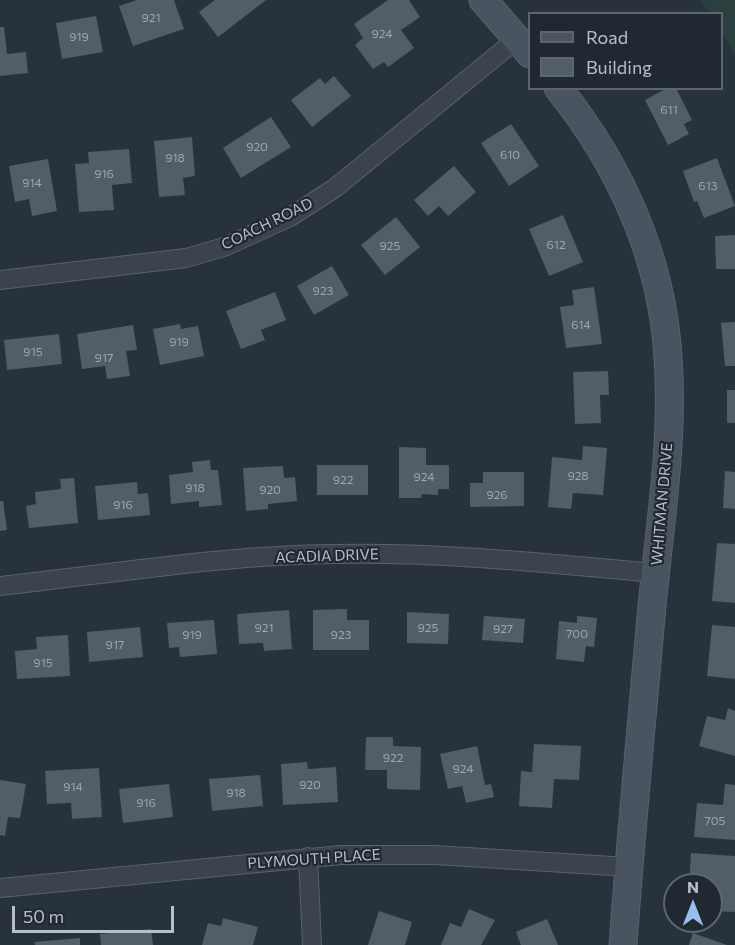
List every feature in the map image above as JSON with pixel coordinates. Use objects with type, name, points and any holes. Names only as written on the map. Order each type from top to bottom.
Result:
[{"type":"street","points":[[483,0],[523,47]]},
{"type":"street","name":"COACH ROAD","points":[[0,280],[186,258],[224,246],[290,217],[344,181],[523,47]]},
{"type":"street","name":"WHITMAN DRIVE","points":[[560,90],[596,138],[615,172],[640,232],[664,319],[668,358],[669,429],[623,945]]},
{"type":"street","name":"ACADIA DRIVE","points":[[0,586],[260,558],[333,554],[500,558],[655,573]]},
{"type":"street","name":"PLYMOUTH PLACE","points":[[0,888],[308,857],[376,854],[434,855],[629,867]]},
{"type":"street","points":[[308,857],[312,945]]},
{"type":"green space","points":[[701,0],[735,0],[735,55],[723,36],[723,12],[708,12]]},
{"type":"building","points":[[137,0],[174,0],[184,29],[133,46],[119,6]]},
{"type":"building","points":[[215,0],[266,0],[218,37],[199,12]]},
{"type":"building","points":[[388,0],[409,0],[420,17],[401,30],[414,48],[388,67],[384,62],[373,69],[355,45],[363,38],[354,24]]},
{"type":"building","points":[[96,16],[103,52],[62,59],[56,23]]},
{"type":"building","points":[[0,27],[4,27],[7,54],[26,52],[28,73],[0,76]]},
{"type":"building","points":[[334,76],[351,96],[312,127],[291,100],[320,78],[325,84]]},
{"type":"building","points":[[663,90],[677,90],[692,120],[684,124],[689,134],[668,145],[645,100]]},
{"type":"building","points":[[271,117],[291,147],[241,178],[223,148]]},
{"type":"building","points":[[511,124],[539,166],[509,186],[481,143]]},
{"type":"building","points":[[192,137],[195,176],[183,178],[185,195],[159,197],[154,141]]},
{"type":"building","points":[[129,149],[132,183],[112,185],[114,210],[79,212],[75,164],[89,163],[88,152]]},
{"type":"building","points":[[717,158],[735,206],[704,218],[697,201],[694,202],[683,171]]},
{"type":"building","points":[[48,159],[57,211],[32,216],[29,199],[15,202],[9,166]]},
{"type":"building","points":[[454,166],[476,192],[448,216],[439,206],[428,216],[414,200]]},
{"type":"building","points":[[563,215],[583,262],[549,276],[529,229]]},
{"type":"building","points":[[396,217],[420,247],[385,275],[361,245]]},
{"type":"building","points":[[735,235],[735,269],[716,269],[715,236]]},
{"type":"building","points":[[332,266],[349,295],[314,315],[297,286]]},
{"type":"building","points":[[594,287],[602,344],[566,348],[560,307],[574,305],[572,290]]},
{"type":"building","points":[[275,292],[286,320],[261,330],[265,340],[241,349],[226,311]]},
{"type":"building","points":[[735,322],[735,366],[725,366],[721,323]]},
{"type":"building","points":[[180,324],[181,329],[198,326],[204,356],[160,365],[153,329]]},
{"type":"building","points":[[133,325],[137,350],[126,351],[130,376],[107,379],[105,366],[82,369],[77,334]]},
{"type":"building","points":[[59,334],[62,364],[7,370],[4,340]]},
{"type":"building","points":[[608,371],[609,395],[600,395],[601,423],[575,424],[573,372]]},
{"type":"building","points":[[727,390],[735,390],[735,423],[727,423]]},
{"type":"building","points":[[583,446],[607,448],[603,495],[573,493],[571,509],[548,507],[552,457],[582,460]]},
{"type":"building","points":[[399,447],[426,448],[426,465],[449,465],[449,489],[438,489],[438,495],[422,494],[421,498],[399,498]]},
{"type":"building","points":[[210,460],[211,470],[218,470],[222,505],[199,507],[199,501],[171,504],[169,475],[193,472],[192,462]]},
{"type":"building","points":[[317,465],[368,465],[368,495],[317,495]]},
{"type":"building","points":[[283,466],[284,478],[295,477],[297,501],[268,504],[268,509],[246,511],[243,468]]},
{"type":"building","points":[[725,471],[735,472],[735,509],[723,508]]},
{"type":"building","points":[[483,472],[524,472],[524,506],[470,507],[470,483],[483,483]]},
{"type":"building","points":[[74,478],[78,523],[29,528],[26,506],[36,504],[35,492],[61,489],[60,479]]},
{"type":"building","points":[[137,482],[138,494],[148,493],[150,515],[98,520],[95,486]]},
{"type":"building","points":[[0,501],[3,501],[7,530],[0,531]]},
{"type":"building","points":[[717,543],[735,544],[735,603],[712,601]]},
{"type":"building","points":[[347,609],[347,620],[369,620],[369,650],[313,650],[313,610]]},
{"type":"building","points":[[289,610],[292,649],[264,651],[263,643],[239,644],[237,614]]},
{"type":"building","points":[[407,612],[449,614],[448,644],[407,643]]},
{"type":"building","points":[[484,616],[525,619],[523,643],[482,640]]},
{"type":"building","points":[[577,616],[597,618],[594,647],[586,646],[584,662],[556,659],[559,621],[577,623]]},
{"type":"building","points":[[214,620],[217,654],[180,657],[179,647],[169,648],[167,623]]},
{"type":"building","points":[[712,625],[735,627],[735,679],[707,676]]},
{"type":"building","points":[[140,627],[143,657],[89,662],[87,632]]},
{"type":"building","points":[[68,635],[70,676],[17,679],[15,651],[37,649],[36,637]]},
{"type":"building","points":[[728,708],[735,711],[735,756],[699,746],[707,716],[725,720]]},
{"type":"building","points":[[366,737],[393,737],[393,746],[421,747],[420,790],[387,789],[387,770],[365,770]]},
{"type":"building","points":[[534,744],[581,746],[579,780],[554,779],[552,808],[519,806],[521,771],[532,772]]},
{"type":"building","points":[[477,746],[485,785],[491,784],[494,797],[466,803],[462,786],[448,789],[440,754]]},
{"type":"building","points":[[307,762],[308,769],[336,767],[338,802],[283,805],[281,764]]},
{"type":"building","points":[[99,768],[102,817],[72,819],[71,803],[47,804],[45,771]]},
{"type":"building","points":[[260,775],[263,806],[212,811],[209,779]]},
{"type":"building","points":[[0,780],[26,784],[20,818],[8,817],[5,836],[0,835]]},
{"type":"building","points":[[169,784],[173,817],[123,823],[119,789]]},
{"type":"building","points":[[725,784],[735,785],[735,840],[694,837],[697,803],[723,805]]},
{"type":"building","points":[[691,853],[735,856],[735,912],[723,911],[723,873],[690,873]]},
{"type":"building","points":[[469,909],[495,920],[481,945],[441,945],[450,923],[461,927]]},
{"type":"building","points":[[379,911],[412,922],[405,945],[368,945]]},
{"type":"building","points":[[223,918],[258,927],[253,945],[202,945],[208,923],[221,926]]},
{"type":"building","points":[[547,919],[558,945],[521,945],[516,932]]},
{"type":"building","points":[[151,929],[153,945],[101,945],[100,934]]},
{"type":"building","points":[[693,933],[727,945],[689,945]]},
{"type":"building","points":[[80,938],[80,945],[35,945],[34,942]]}]
